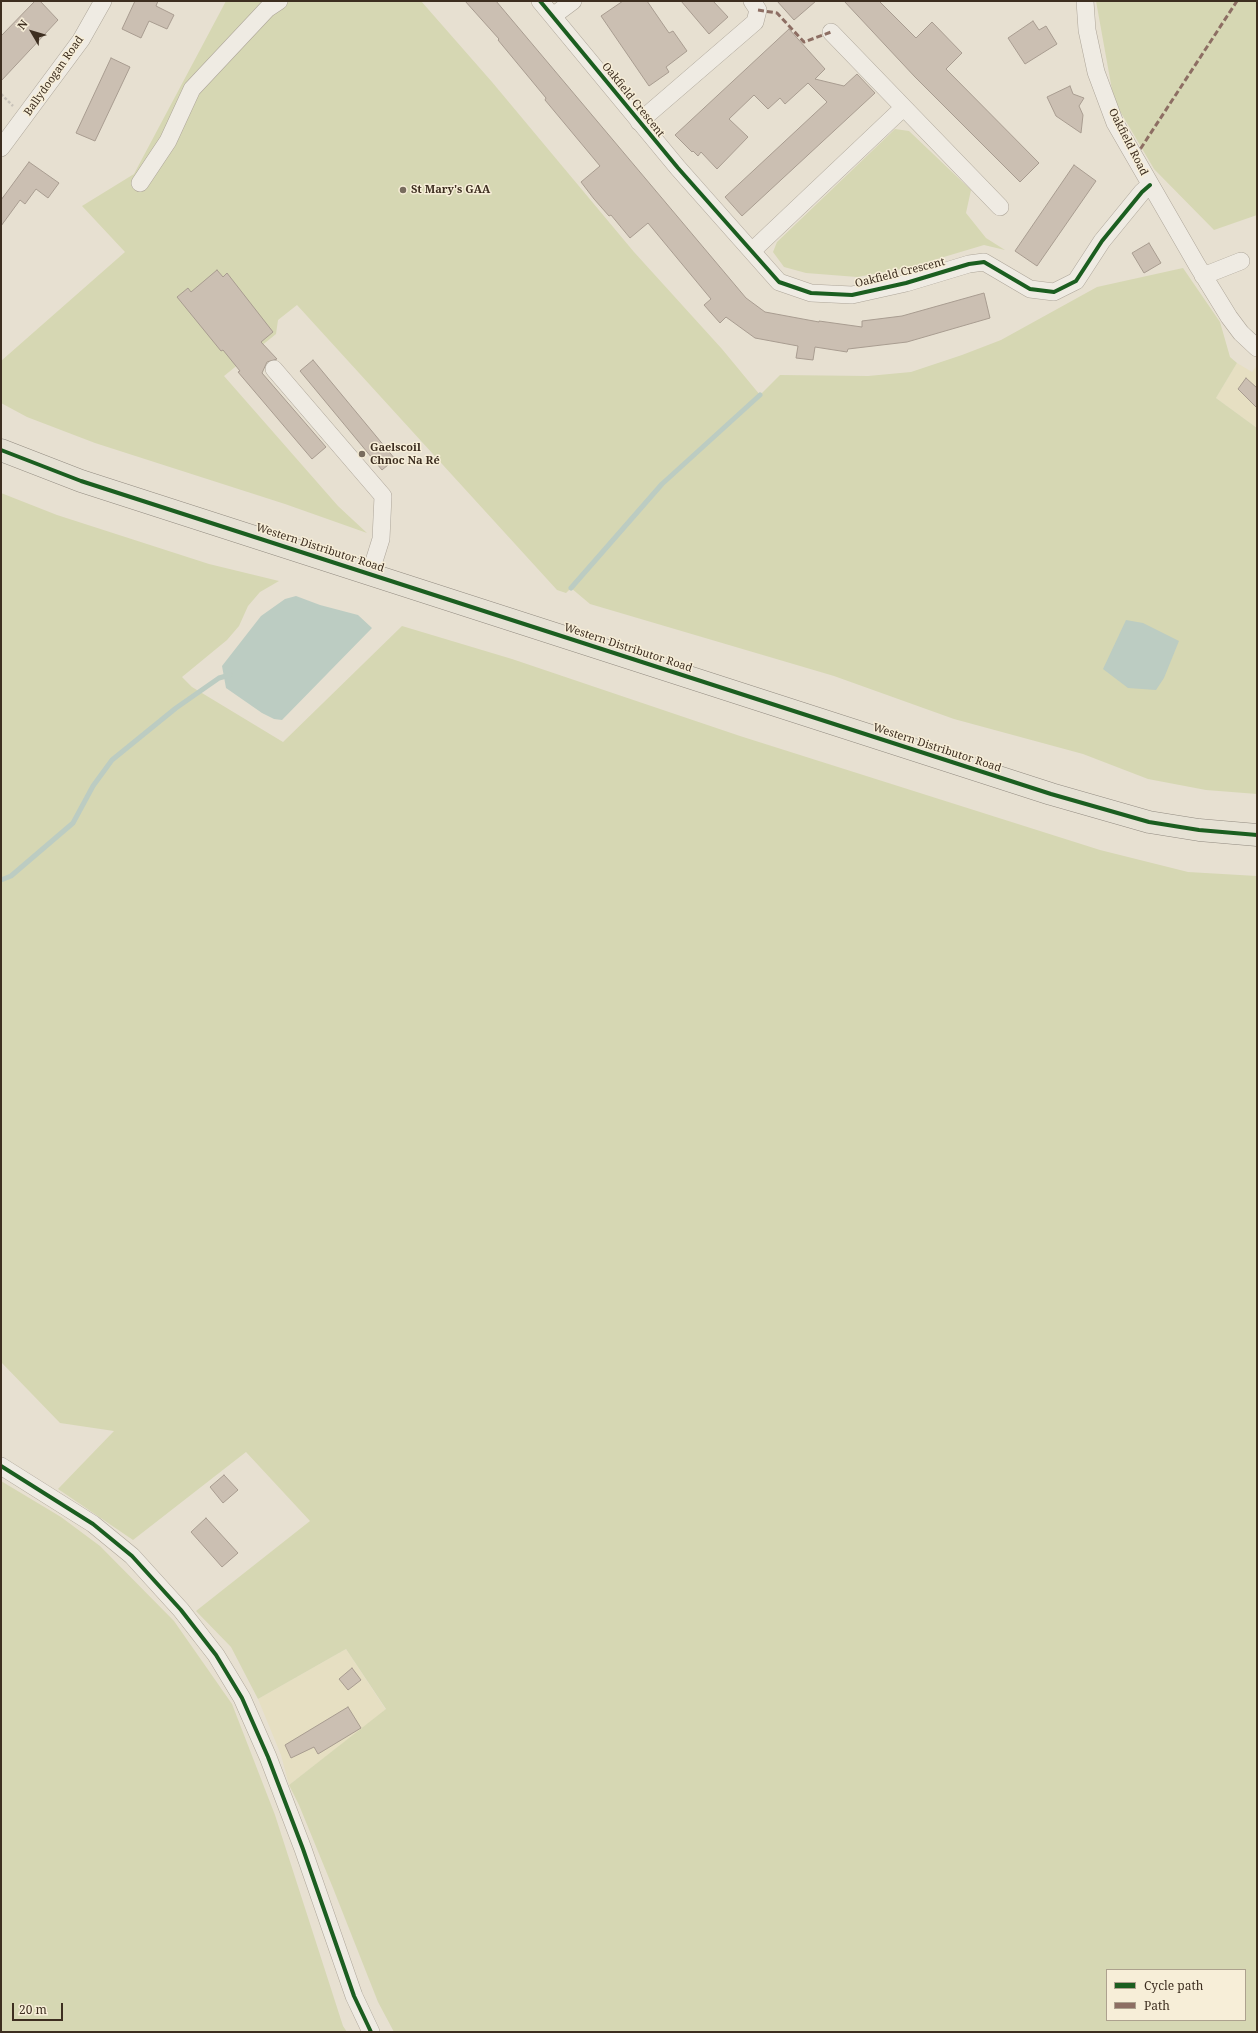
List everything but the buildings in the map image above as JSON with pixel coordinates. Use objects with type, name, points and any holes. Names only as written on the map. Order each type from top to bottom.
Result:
[{"type":"main road","name":"Western Distributor Road","points":[[1,450],[81,481],[1124,816],[1199,830],[1257,835]]},
{"type":"street","name":"Ballydoogan Road","points":[[1,148],[81,40],[103,1]]},
{"type":"street","name":"Oakfield Crescent","points":[[540,1],[639,122],[779,282],[811,293],[852,295],[906,283],[969,264],[984,262],[1030,289],[1054,292],[1076,280],[1102,241],[1142,192],[1150,185]]},
{"type":"street","points":[[553,16],[573,1]]},
{"type":"street","name":"Oakfield Crescent","points":[[639,122],[755,22],[758,10],[752,1]]},
{"type":"street","name":"Oakfield Road","points":[[1085,1],[1087,30],[1096,72],[1116,123],[1203,276],[1229,317],[1241,333],[1257,348]]},
{"type":"street","points":[[140,183],[168,141],[192,89],[272,4]]},
{"type":"street","points":[[831,32],[1000,207]]},
{"type":"street","points":[[752,251],[903,108]]},
{"type":"street","points":[[1203,276],[1242,261]]},
{"type":"street","points":[[274,369],[383,496],[381,539],[370,574]]},
{"type":"street","points":[[1,1466],[93,1524],[132,1556],[180,1610],[216,1655],[242,1698],[268,1757],[304,1849],[354,1996],[371,2032]]},
{"type":"shaded area","points":[[1237,363],[1252,372],[1257,365],[1257,428],[1216,398]]},
{"type":"shaded area","points":[[296,596],[320,605],[358,615],[372,628],[282,720],[274,719],[262,713],[226,688],[222,666],[261,616],[285,599]]},
{"type":"shaded area","points":[[1126,620],[1143,623],[1179,641],[1164,678],[1156,690],[1128,688],[1103,669]]},
{"type":"shaded area","points":[[346,1649],[386,1710],[289,1785],[281,1755],[258,1699]]},
{"type":"green space","points":[[226,1],[421,1],[492,82],[634,252],[722,349],[760,395],[780,375],[868,376],[911,372],[1001,340],[1097,287],[1183,268],[1220,322],[1230,357],[1237,363],[1216,398],[1257,428],[1257,794],[1206,790],[1148,779],[1083,754],[954,719],[834,676],[590,604],[571,588],[566,593],[557,590],[297,305],[278,320],[276,334],[224,376],[338,506],[367,533],[285,504],[95,443],[27,417],[1,403],[1,361],[125,252],[82,206],[134,174]]},
{"type":"green space","points":[[1096,1],[1257,1],[1257,215],[1214,230],[1154,169],[1114,101]]},
{"type":"green space","points":[[895,129],[909,131],[971,190],[966,213],[986,238],[1005,250],[984,245],[907,268],[857,277],[806,273],[784,267],[773,252],[777,242]]},
{"type":"green space","points":[[1,493],[57,515],[209,564],[279,581],[260,592],[248,606],[239,626],[227,640],[182,677],[192,687],[283,742],[402,626],[512,659],[740,736],[1100,850],[1188,872],[1257,876],[1257,2032],[394,2032],[378,2002],[299,1805],[289,1785],[386,1709],[346,1649],[258,1699],[231,1647],[196,1611],[310,1521],[246,1452],[133,1540],[58,1489],[114,1431],[60,1423],[1,1362]]},
{"type":"green space","points":[[1,1481],[61,1517],[100,1546],[174,1621],[232,1704],[275,1815],[343,2026],[347,2032],[1,2032]]},
{"type":"waterway","points":[[571,588],[662,484],[760,395]]},
{"type":"waterway","points":[[1,880],[11,876],[73,823],[93,786],[112,760],[176,708],[219,678],[230,675]]},
{"type":"marked path","points":[[1134,155],[1141,148],[1237,1]]},
{"type":"marked path","points":[[758,10],[777,13],[804,42],[831,32]]},
{"type":"cycle path","points":[[540,1],[678,168],[779,282],[811,293],[852,295],[906,283],[969,264],[984,262],[1030,289],[1054,292],[1076,281],[1102,241],[1142,192],[1150,185]]},
{"type":"cycle path","points":[[1,450],[81,481],[1051,794],[1149,822],[1199,830],[1257,835]]},
{"type":"cycle path","points":[[1,1466],[93,1524],[132,1556],[181,1610],[216,1655],[242,1698],[268,1757],[303,1849],[354,1996],[371,2032]]},
{"type":"place","name":"St Mary's GAA","points":[[403,190]]},
{"type":"place","name":"Gaelscoil Chnoc Na Ré","points":[[362,454]]}]
